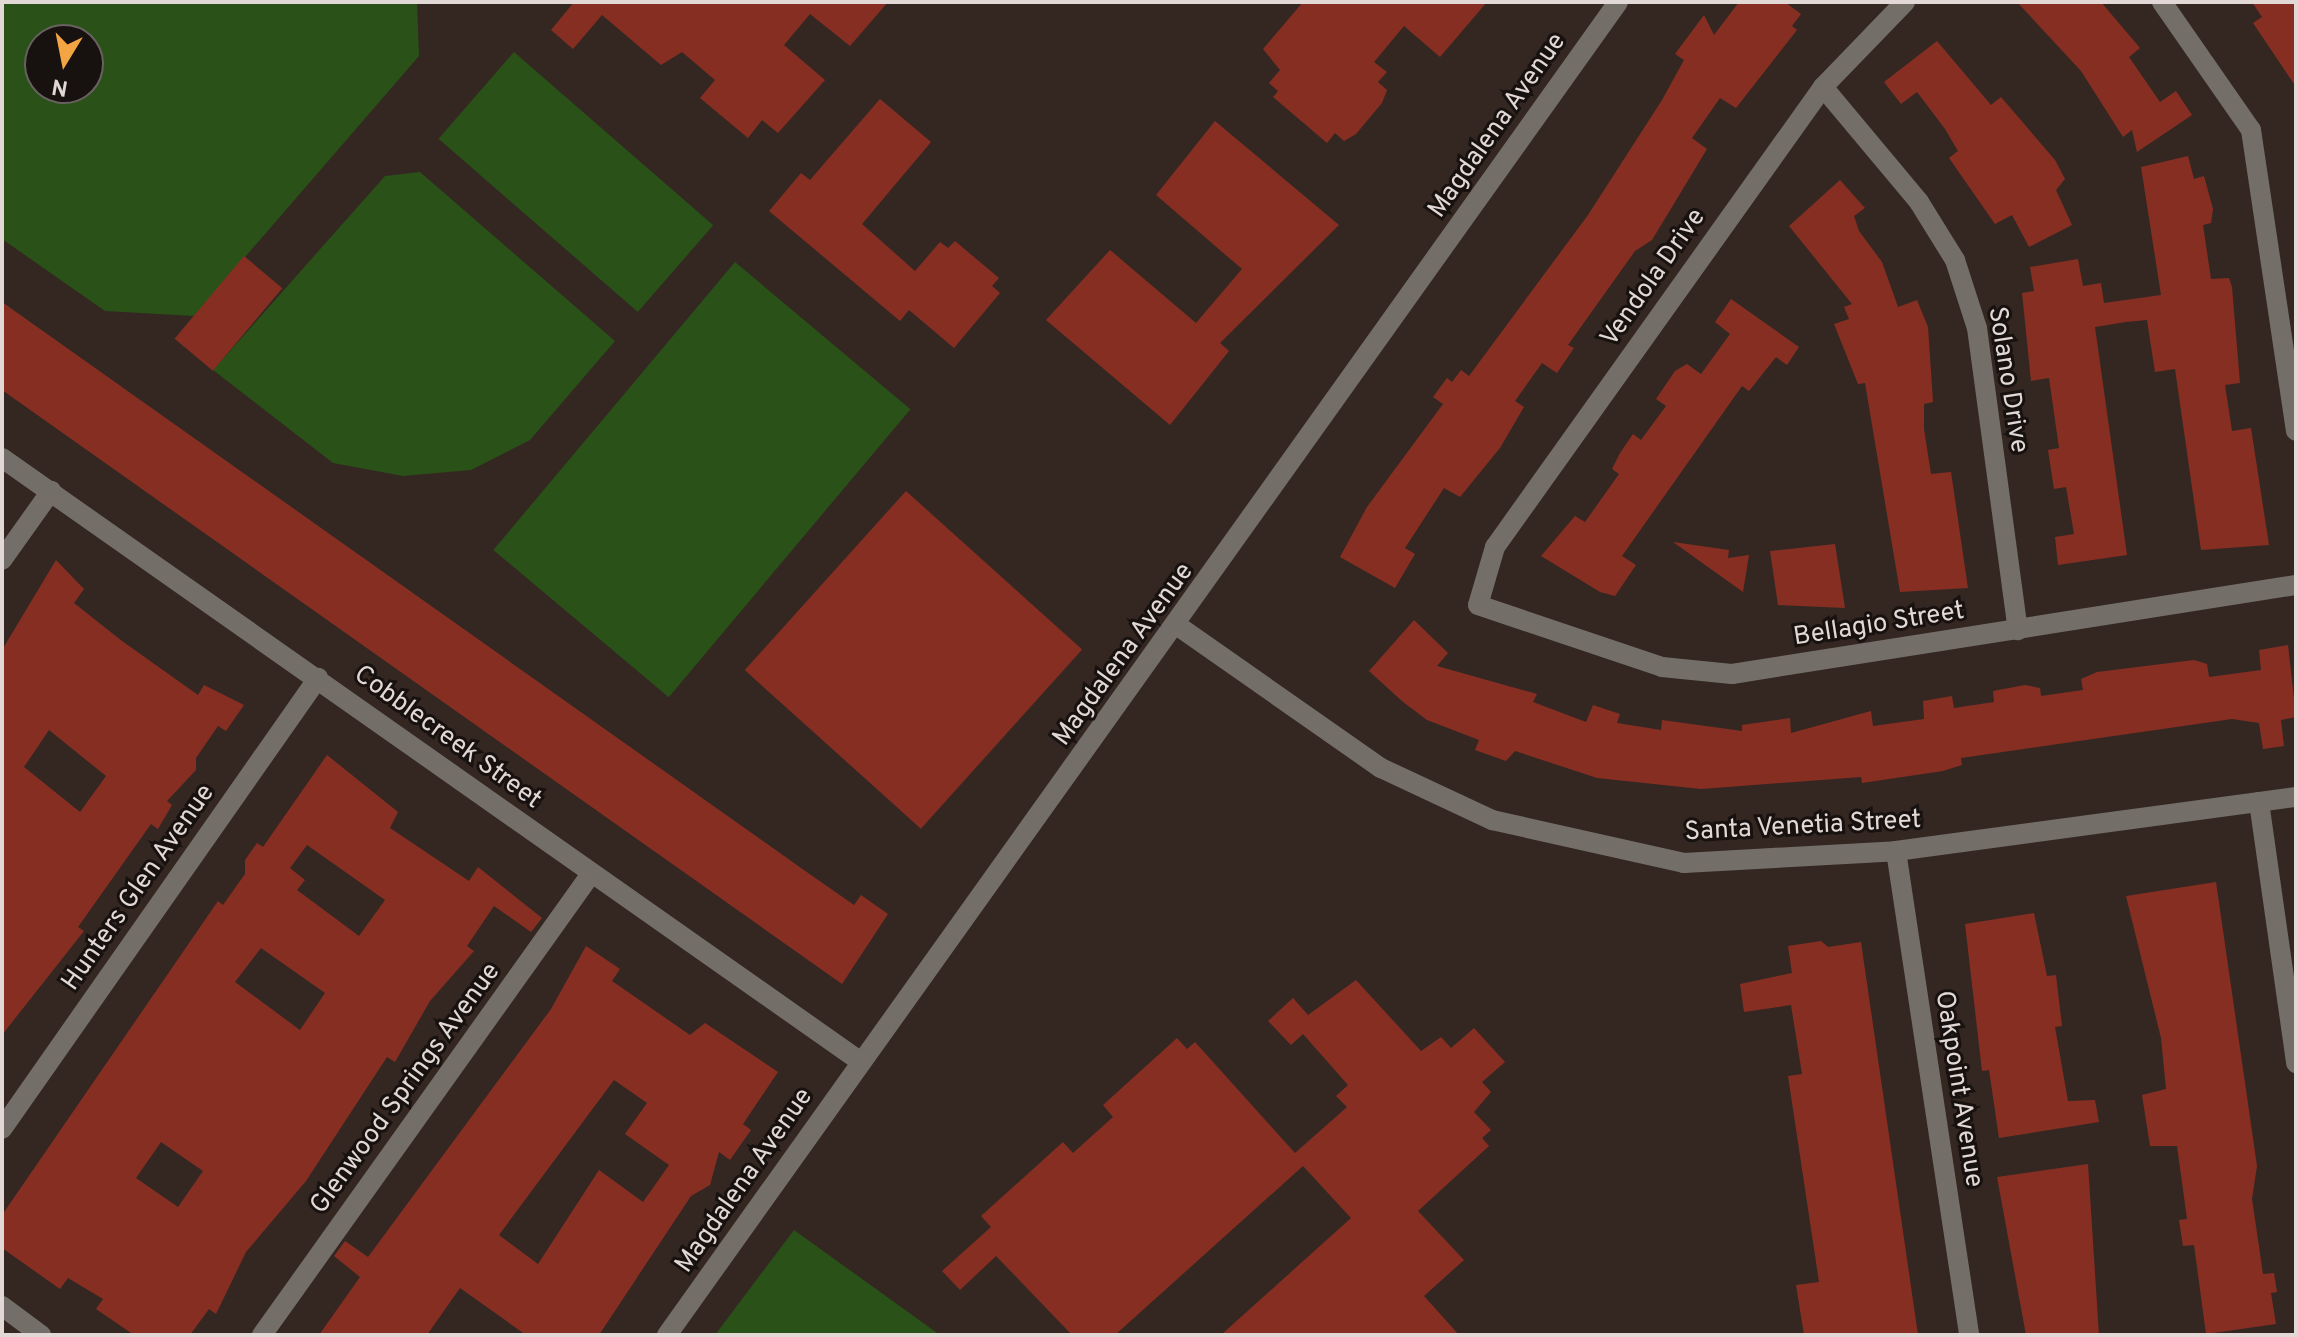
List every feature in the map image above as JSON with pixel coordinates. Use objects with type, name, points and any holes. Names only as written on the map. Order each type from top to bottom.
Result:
[{"type":"street","name":"Magdalena Avenue","points":[[667,1335],[1178,626],[1618,2]]},
{"type":"street","name":"Vendola Drive","points":[[1478,605],[1495,547],[1823,87],[1905,2]]},
{"type":"street","points":[[2162,2],[2251,130],[2296,431]]},
{"type":"street","name":"Solano Drive","points":[[1823,87],[1919,202],[1955,260],[1977,328],[2018,630]]},
{"type":"street","name":"Cobblecreek Street","points":[[2,458],[861,1062]]},
{"type":"street","points":[[2,560],[51,491]]},
{"type":"street","name":"Bellagio Street","points":[[1478,605],[1662,667],[1732,674],[2296,585]]},
{"type":"street","name":"Santa Venetia Street","points":[[1178,626],[1381,768],[1492,820],[1684,863],[1896,851],[2296,797]]},
{"type":"street","name":"Hunters Glen Avenue","points":[[2,1129],[318,678]]},
{"type":"street","points":[[2259,802],[2296,1063]]},
{"type":"street","name":"Oakpoint Avenue","points":[[1896,851],[1969,1335]]},
{"type":"street","name":"Glenwood Springs Avenue","points":[[262,1335],[591,874]]},
{"type":"street","points":[[2,1306],[41,1335]]},
{"type":"green space","points":[[2,2],[417,2],[419,56],[194,316],[105,311],[2,239]]},
{"type":"green space","points":[[514,52],[713,225],[638,312],[439,139]]},
{"type":"green space","points":[[420,172],[615,341],[530,440],[471,470],[403,476],[333,463],[213,370],[385,176]]},
{"type":"green space","points":[[735,262],[910,409],[669,697],[493,550]]},
{"type":"green space","points":[[794,1230],[940,1335],[715,1335]]},
{"type":"building","points":[[574,2],[888,2],[850,46],[810,14],[784,45],[825,80],[778,133],[762,120],[748,138],[700,98],[715,80],[682,52],[661,65],[602,15],[573,49],[551,30]]},
{"type":"building","points":[[1303,2],[1487,2],[1440,57],[1404,26],[1374,62],[1387,72],[1378,82],[1387,90],[1382,103],[1356,134],[1344,141],[1335,133],[1327,143],[1273,97],[1278,91],[1269,83],[1280,70],[1263,49]]},
{"type":"building","points":[[1739,2],[1785,2],[1801,14],[1792,26],[1797,30],[1736,108],[1720,98],[1692,138],[1707,149],[1652,240],[1635,251],[1568,345],[1574,348],[1557,373],[1542,363],[1515,401],[1524,407],[1500,448],[1460,497],[1444,488],[1405,548],[1415,554],[1395,588],[1340,557],[1367,507],[1443,404],[1433,397],[1447,378],[1452,382],[1461,370],[1469,376],[1588,215],[1684,60],[1675,54],[1704,15],[1714,35]]},
{"type":"building","points":[[2017,2],[2101,2],[2140,48],[2129,57],[2160,102],[2176,91],[2192,115],[2137,152],[2132,130],[2123,137],[2081,71]]},
{"type":"building","points":[[2252,2],[2296,2],[2296,87],[2253,23],[2262,17]]},
{"type":"building","points":[[1937,41],[1991,105],[2001,97],[2055,160],[2065,179],[2056,190],[2072,225],[2029,247],[2012,215],[1995,224],[1949,158],[1958,151],[1917,92],[1901,104],[1884,82]]},
{"type":"building","points":[[880,99],[931,142],[862,224],[915,271],[940,242],[948,248],[955,241],[999,278],[992,286],[1000,293],[954,348],[909,310],[900,321],[769,211],[801,173],[810,180]]},
{"type":"building","points":[[1215,121],[1339,225],[1220,343],[1229,351],[1170,425],[1046,320],[1110,250],[1196,323],[1242,269],[1156,195]]},
{"type":"building","points":[[2188,156],[2194,179],[2204,176],[2213,209],[2211,223],[2203,225],[2211,279],[2229,278],[2232,287],[2240,383],[2225,385],[2232,431],[2251,428],[2269,545],[2201,550],[2175,369],[2155,372],[2147,320],[2095,327],[2127,555],[2058,565],[2055,537],[2074,534],[2066,487],[2054,489],[2048,450],[2059,448],[2049,378],[2031,381],[2022,293],[2034,291],[2030,267],[2078,259],[2083,286],[2101,283],[2104,303],[2161,295],[2141,167]]},
{"type":"building","points":[[1840,180],[1865,208],[1854,216],[1859,231],[1882,262],[1898,307],[1917,300],[1928,327],[1933,402],[1924,404],[1924,429],[1931,474],[1951,472],[1968,588],[1900,592],[1865,383],[1858,384],[1834,324],[1849,319],[1844,307],[1852,304],[1789,226]]},
{"type":"building","points":[[244,256],[282,288],[213,371],[175,339]]},
{"type":"building","points":[[1731,299],[1799,347],[1787,365],[1776,357],[1749,391],[1742,386],[1622,556],[1636,565],[1615,596],[1600,592],[1541,556],[1575,516],[1585,522],[1619,474],[1612,469],[1633,434],[1641,440],[1666,406],[1656,399],[1675,371],[1687,364],[1701,374],[1730,334],[1715,322]]},
{"type":"building","points":[[2,302],[854,905],[861,895],[888,914],[842,984],[2,390]]},
{"type":"building","points":[[906,491],[1082,650],[921,829],[745,670]]},
{"type":"building","points":[[1673,542],[1729,550],[1728,558],[1749,555],[1743,592]]},
{"type":"building","points":[[1835,544],[1845,608],[1778,605],[1770,551]]},
{"type":"building","points":[[56,560],[84,589],[74,603],[122,641],[198,695],[204,685],[244,705],[226,731],[218,726],[196,758],[196,770],[167,801],[172,805],[158,829],[151,824],[78,927],[84,931],[2,1035],[2,650]],"holes":[[[49,730],[106,776],[80,812],[24,767]]]},
{"type":"building","points":[[1414,620],[1448,653],[1437,666],[1537,694],[1533,702],[1586,722],[1593,705],[1620,714],[1617,723],[1661,730],[1662,720],[1742,731],[1742,725],[1790,718],[1791,733],[1871,711],[1873,726],[1924,719],[1923,701],[1952,696],[1954,708],[1994,702],[1993,691],[2025,685],[2040,688],[2041,696],[2083,690],[2081,679],[2097,672],[2194,660],[2207,664],[2209,677],[2261,670],[2259,650],[2288,645],[2296,717],[2281,720],[2284,746],[2263,749],[2259,723],[2232,719],[1961,758],[1962,765],[1943,771],[1862,783],[1861,777],[1701,789],[1597,778],[1515,751],[1506,761],[1475,750],[1479,740],[1427,720],[1403,702],[1369,671]]},
{"type":"building","points":[[327,755],[398,812],[390,828],[469,881],[478,867],[542,918],[531,932],[494,906],[467,946],[474,951],[430,1001],[395,1062],[387,1057],[306,1181],[246,1252],[216,1314],[209,1309],[190,1335],[134,1335],[96,1309],[103,1299],[68,1278],[60,1289],[2,1248],[2,1215],[218,901],[223,905],[245,874],[245,860],[257,843],[263,847]],"holes":[[[307,845],[385,900],[359,936],[297,890],[305,880],[290,868]],[[261,948],[325,993],[300,1030],[235,982]],[[161,1142],[203,1171],[178,1207],[136,1178]]]},
{"type":"building","points":[[2216,882],[2257,1166],[2252,1199],[2263,1274],[2274,1273],[2277,1292],[2271,1293],[2276,1324],[2206,1334],[2194,1245],[2183,1246],[2179,1220],[2187,1219],[2177,1146],[2150,1146],[2142,1095],[2166,1089],[2161,1038],[2126,896]]},
{"type":"building","points":[[2034,913],[2047,976],[2056,975],[2062,1026],[2055,1027],[2068,1101],[2095,1100],[2099,1122],[1999,1138],[1989,1070],[1982,1071],[1965,924]]},
{"type":"building","points":[[1821,941],[1828,947],[1861,942],[1918,1335],[1804,1335],[1796,1285],[1819,1282],[1788,1076],[1802,1074],[1791,1005],[1744,1012],[1740,984],[1792,973],[1788,946]]},
{"type":"building","points":[[586,946],[620,969],[612,981],[690,1035],[705,1023],[778,1072],[743,1124],[751,1130],[730,1160],[719,1152],[710,1185],[691,1196],[599,1335],[526,1335],[460,1288],[427,1335],[319,1335],[360,1277],[334,1256],[345,1241],[368,1257],[551,1009]],"holes":[[[614,1080],[647,1103],[625,1134],[669,1165],[643,1202],[599,1170],[538,1264],[499,1235]]]},
{"type":"building","points":[[1356,980],[1421,1051],[1441,1037],[1451,1048],[1474,1028],[1505,1062],[1482,1082],[1491,1092],[1474,1112],[1491,1130],[1482,1138],[1489,1146],[1418,1211],[1464,1260],[1424,1296],[1459,1335],[1221,1335],[1351,1218],[1303,1166],[1115,1335],[1072,1335],[996,1256],[960,1290],[942,1271],[991,1227],[981,1216],[1063,1142],[1073,1153],[1113,1117],[1103,1105],[1177,1038],[1187,1049],[1195,1042],[1295,1153],[1347,1107],[1336,1096],[1348,1085],[1303,1034],[1291,1045],[1268,1021],[1293,998],[1308,1015]]},
{"type":"building","points":[[2088,1164],[2099,1335],[2026,1335],[1997,1177]]}]
